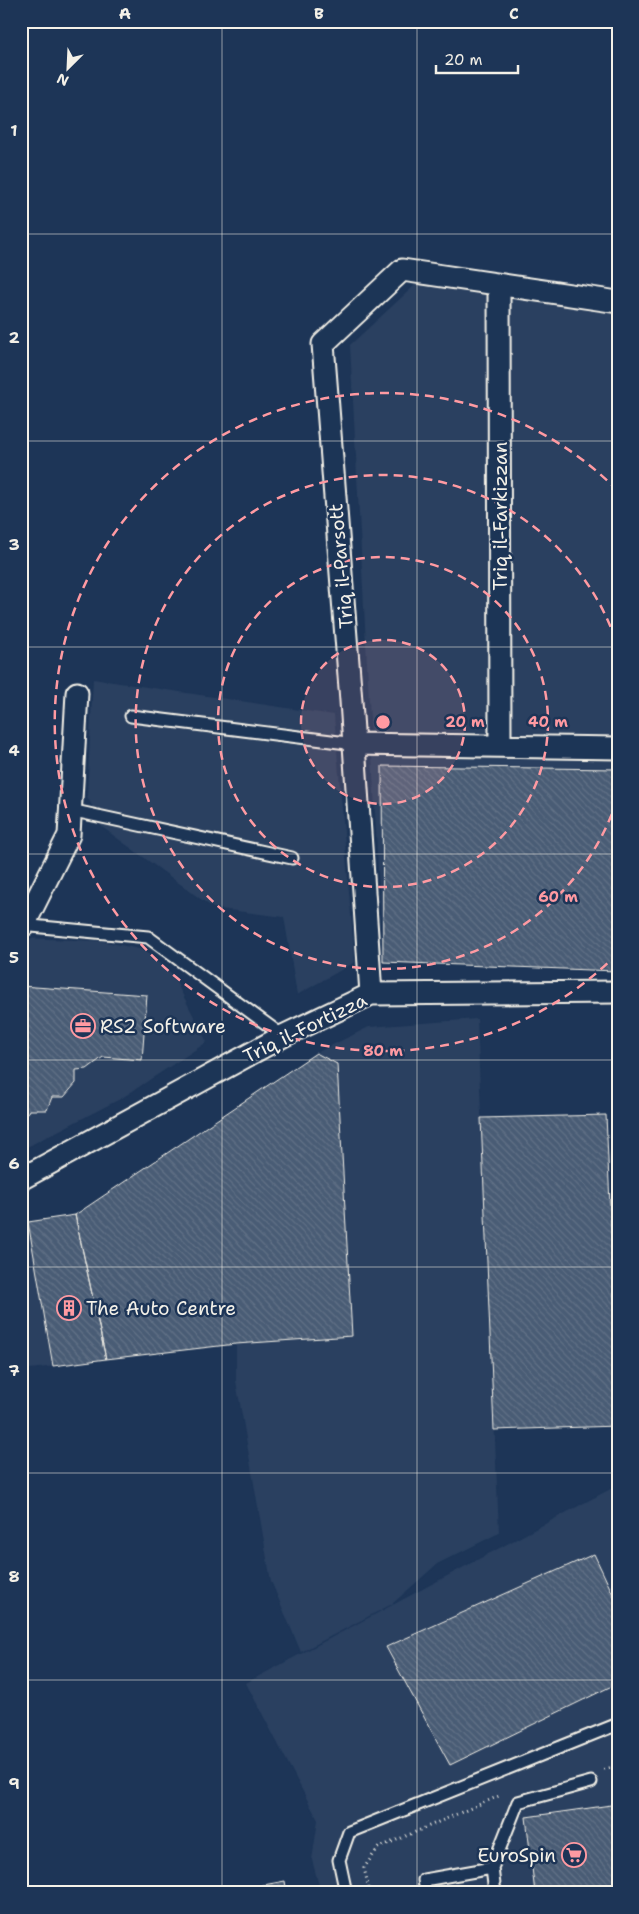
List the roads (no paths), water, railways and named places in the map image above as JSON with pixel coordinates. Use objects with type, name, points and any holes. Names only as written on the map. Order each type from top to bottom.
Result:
[{"type":"street","name":"Triq il-Parsott","points":[[371,994],[355,744],[323,344],[402,270],[499,286]]},
{"type":"street","points":[[499,286],[618,302]]},
{"type":"street","name":"Triq il-Farkizzan","points":[[499,286],[500,746]]},
{"type":"street","points":[[23,925],[69,835],[77,692]]},
{"type":"street","points":[[355,744],[618,748]]},
{"type":"street","name":"Triq il-Fortizza","points":[[21,1179],[283,1036],[371,994],[618,992]]},
{"type":"lane","points":[[131,716],[355,744]]},
{"type":"lane","points":[[70,810],[292,858]]},
{"type":"lane","points":[[23,925],[148,936],[283,1036]]},
{"type":"lane","points":[[346,1893],[339,1860],[348,1832],[618,1724]]},
{"type":"lane","points":[[495,1893],[492,1868],[518,1802],[591,1782]]},
{"type":"lane","points":[[426,1893],[424,1880],[492,1868]]},
{"type":"place","name":"RS2 Software","points":[[83,1026]]},
{"type":"place","name":"The Auto Centre","points":[[69,1308]]},
{"type":"place","name":"EuroSpin","points":[[574,1855]]}]
